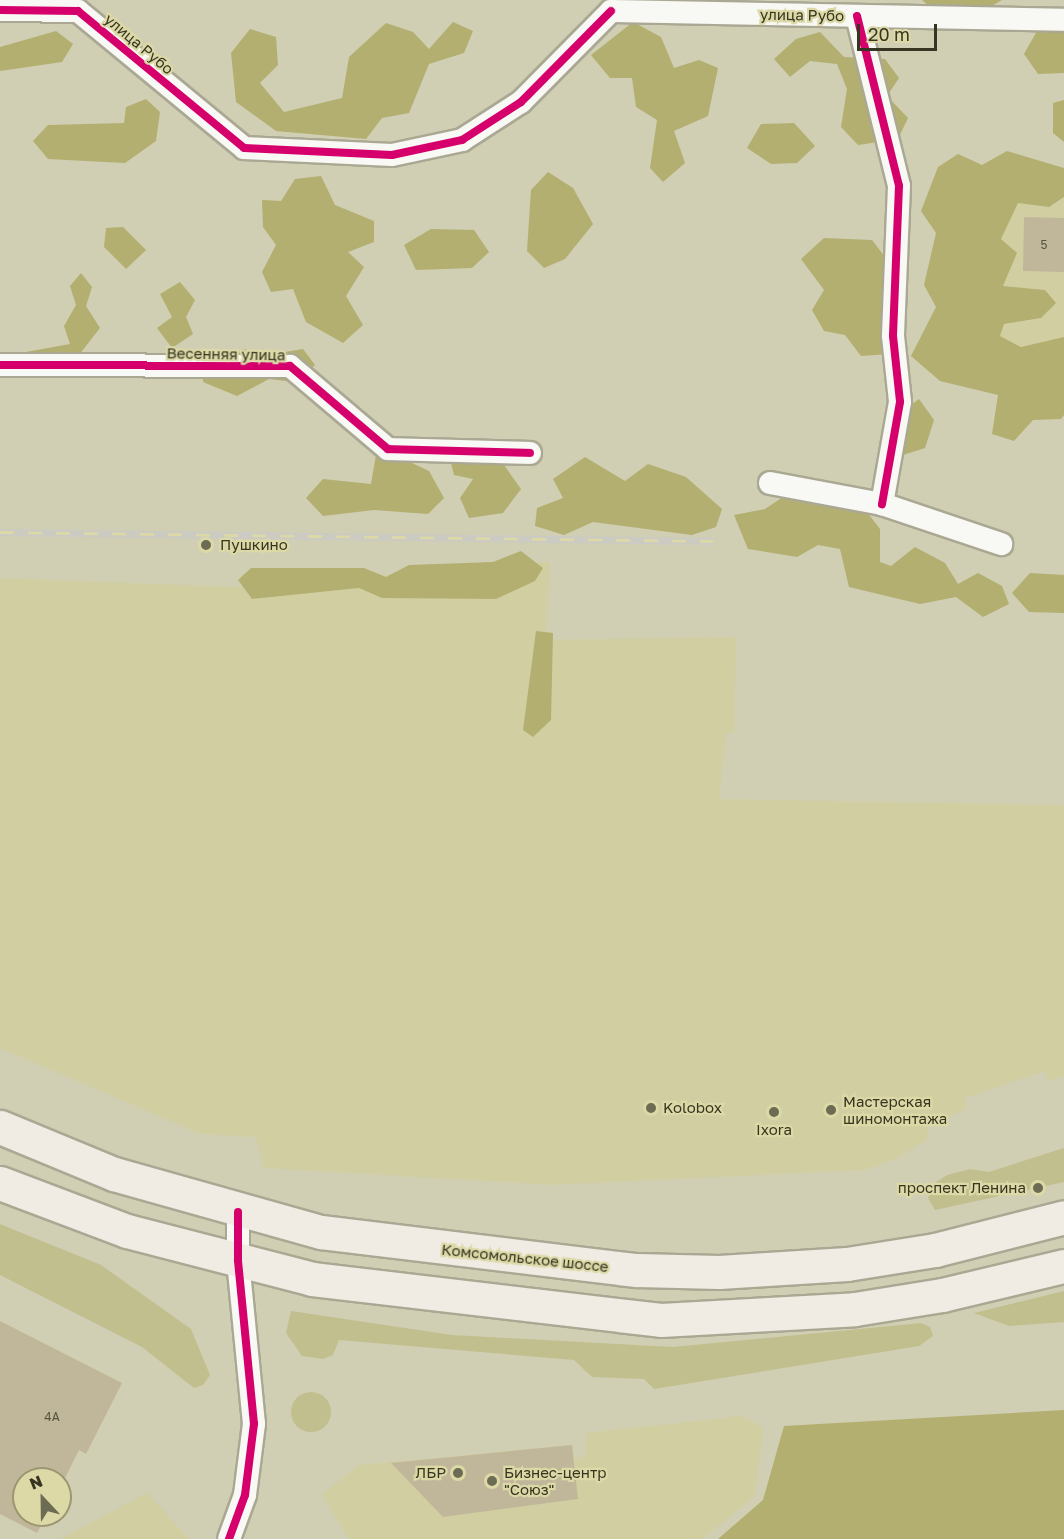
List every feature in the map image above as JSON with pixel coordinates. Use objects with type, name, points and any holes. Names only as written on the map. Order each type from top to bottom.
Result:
[{"type":"main road","name":"Комсомольское шоссе","points":[[0,1127],[114,1174],[238,1212],[321,1232],[436,1249],[637,1269],[719,1272],[847,1264],[924,1252],[1064,1216]]},
{"type":"main road","points":[[0,1183],[127,1232],[323,1281],[661,1320],[855,1309],[942,1295],[1064,1266]]},
{"type":"street","name":"улица Рубо","points":[[0,10],[78,11],[243,148],[392,155],[462,140],[520,102],[607,6],[857,16],[1064,20]]},
{"type":"street","points":[[857,16],[899,186],[893,336],[900,402],[882,504]]},
{"type":"street","name":"Весенняя улица","points":[[0,365],[290,366],[388,449],[530,453]]},
{"type":"street","points":[[770,483],[882,504],[1001,544]]},
{"type":"street","points":[[229,1539],[244,1495],[254,1424],[238,1260],[238,1212]]},
{"type":"shaded area","points":[[922,0],[1002,0],[988,8],[931,8]]},
{"type":"shaded area","points":[[453,22],[473,31],[464,53],[429,64],[409,113],[382,118],[366,139],[276,131],[236,102],[231,53],[250,29],[276,37],[278,65],[260,83],[284,112],[342,98],[349,57],[386,23],[413,32],[429,49]]},
{"type":"shaded area","points":[[633,22],[661,37],[674,68],[699,60],[718,68],[708,116],[674,131],[685,163],[663,182],[650,168],[657,120],[636,107],[632,78],[610,78],[591,55]]},
{"type":"shaded area","points":[[56,31],[73,44],[62,62],[0,71],[0,47]]},
{"type":"shaded area","points":[[1037,31],[1064,32],[1064,73],[1038,74],[1024,54]]},
{"type":"shaded area","points":[[820,32],[844,57],[885,59],[899,78],[887,96],[908,118],[898,139],[858,145],[841,127],[847,89],[837,64],[810,61],[790,77],[774,59],[796,39]]},
{"type":"shaded area","points":[[146,99],[160,112],[156,141],[125,163],[48,159],[33,141],[48,125],[124,123],[126,107]]},
{"type":"shaded area","points":[[1064,100],[1064,142],[1053,133],[1053,103]]},
{"type":"shaded area","points":[[794,123],[815,146],[797,163],[771,164],[747,148],[761,124]]},
{"type":"shaded area","points":[[1007,151],[1064,168],[1064,197],[1049,207],[1018,203],[1001,239],[1017,253],[1003,286],[1045,290],[1056,303],[1041,318],[1004,324],[1000,336],[1021,347],[1064,337],[1064,415],[1061,419],[1033,420],[1014,441],[992,434],[998,395],[940,381],[911,356],[936,307],[924,285],[936,233],[921,211],[938,167],[958,154],[982,165]]},
{"type":"shaded area","points":[[548,172],[573,188],[593,224],[565,259],[544,268],[527,251],[531,190]]},
{"type":"shaded area","points":[[321,176],[335,205],[374,221],[374,242],[348,252],[364,267],[346,296],[363,325],[343,343],[306,322],[293,289],[271,292],[262,272],[276,245],[263,227],[262,200],[281,201],[295,179]]},
{"type":"shaded area","points":[[1064,176],[1064,368],[939,350],[963,177]]},
{"type":"shaded area","points":[[123,227],[146,250],[126,269],[104,247],[106,228]]},
{"type":"shaded area","points":[[431,229],[474,230],[489,252],[472,268],[416,270],[404,245]]},
{"type":"shaded area","points":[[824,238],[872,240],[892,266],[889,287],[907,322],[890,354],[861,356],[845,335],[824,331],[812,310],[824,290],[801,259]]},
{"type":"shaded area","points":[[81,273],[92,287],[86,306],[100,328],[82,351],[83,370],[66,378],[25,374],[15,354],[70,344],[64,326],[76,305],[70,286]]},
{"type":"shaded area","points":[[180,282],[195,300],[186,317],[193,334],[172,348],[157,328],[172,317],[160,294]]},
{"type":"shaded area","points":[[245,349],[267,371],[285,352],[303,349],[315,365],[295,382],[269,379],[237,396],[203,382],[202,355]]},
{"type":"shaded area","points":[[919,399],[934,420],[925,448],[903,455],[896,440],[903,411]]},
{"type":"shaded area","points":[[376,455],[399,457],[429,471],[444,498],[428,514],[374,510],[323,516],[306,498],[323,479],[371,484]]},
{"type":"shaded area","points":[[449,455],[499,458],[521,489],[503,513],[469,518],[460,498],[473,479],[454,475]]},
{"type":"shaded area","points":[[585,457],[625,481],[648,464],[686,477],[722,509],[716,527],[692,535],[593,522],[564,535],[535,526],[537,508],[563,498],[553,479]]},
{"type":"shaded area","points":[[792,491],[854,495],[880,529],[880,562],[891,566],[915,547],[945,563],[958,584],[978,573],[1002,586],[1009,604],[983,617],[956,597],[920,604],[849,587],[840,549],[818,545],[797,557],[748,549],[734,515],[765,509]]},
{"type":"shaded area","points":[[521,551],[543,568],[535,581],[496,599],[382,598],[359,588],[252,599],[238,580],[251,568],[364,568],[386,577],[409,565],[493,562]]},
{"type":"shaded area","points":[[550,562],[546,640],[736,637],[734,733],[726,734],[719,799],[1064,805],[1064,1076],[1049,1081],[1045,1071],[965,1098],[966,1109],[927,1126],[928,1139],[894,1160],[864,1170],[554,1185],[264,1168],[256,1137],[201,1134],[0,1048],[0,578],[236,587]]},
{"type":"shaded area","points":[[1030,573],[1064,575],[1064,613],[1029,612],[1012,593]]},
{"type":"shaded area","points":[[536,631],[553,633],[551,720],[533,737],[523,730]]},
{"type":"shaded area","points":[[1064,1148],[1064,1182],[935,1210],[928,1198],[932,1185],[947,1175],[970,1169],[989,1172]]},
{"type":"shaded area","points":[[0,1224],[101,1265],[191,1329],[210,1375],[203,1385],[194,1388],[142,1347],[0,1275]]},
{"type":"shaded area","points":[[1064,1291],[1064,1322],[1009,1326],[974,1313]]},
{"type":"shaded area","points":[[291,1311],[452,1335],[673,1347],[921,1323],[930,1327],[933,1336],[919,1346],[654,1389],[644,1379],[592,1377],[574,1360],[339,1340],[333,1355],[323,1359],[302,1356],[286,1333]]},
{"type":"shaded area","points":[[311,1392],[319,1393],[325,1398],[330,1404],[330,1420],[325,1426],[319,1431],[311,1432],[303,1431],[297,1426],[292,1420],[291,1412],[292,1404],[297,1398],[303,1393]]},
{"type":"shaded area","points":[[1064,1410],[1064,1539],[718,1539],[763,1500],[784,1426]]},
{"type":"shaded area","points":[[741,1416],[763,1427],[755,1496],[702,1539],[349,1539],[322,1495],[359,1465],[572,1445],[575,1460],[585,1455],[586,1433]]},
{"type":"shaded area","points":[[147,1493],[189,1539],[60,1539]]},
{"type":"building","points":[[1024,217],[1064,218],[1064,272],[1023,271]]},
{"type":"building","points":[[0,1321],[122,1383],[86,1454],[79,1450],[70,1467],[12,1467],[12,1520],[0,1514]]},
{"type":"building","name":"Бизнес-центр \"Союз\"","points":[[572,1445],[578,1499],[443,1517],[391,1463]]},
{"type":"building","points":[[25,1527],[40,1527],[37,1533]]},
{"type":"railway","points":[[0,532],[713,541]]},
{"type":"cycle path","points":[[0,10],[78,11],[244,148],[392,155],[462,140],[521,102],[611,11]]},
{"type":"cycle path","points":[[857,16],[899,186],[893,336],[900,402],[882,504]]},
{"type":"cycle path","points":[[0,365],[290,366],[388,449],[530,453]]},
{"type":"cycle path","points":[[229,1539],[245,1495],[254,1424],[238,1260],[238,1212]]},
{"type":"place","name":"Пушкино","points":[[206,545]]},
{"type":"place","name":"Kolobox","points":[[651,1108]]},
{"type":"place","name":"Мастерская шиномонтажа","points":[[831,1110]]},
{"type":"place","name":"Ixora","points":[[774,1112]]},
{"type":"place","name":"проспект Ленина","points":[[1038,1188]]},
{"type":"place","name":"ЛБР","points":[[458,1473]]},
{"type":"place","name":"Бизнес-центр \"Союз\"","points":[[492,1481]]}]
